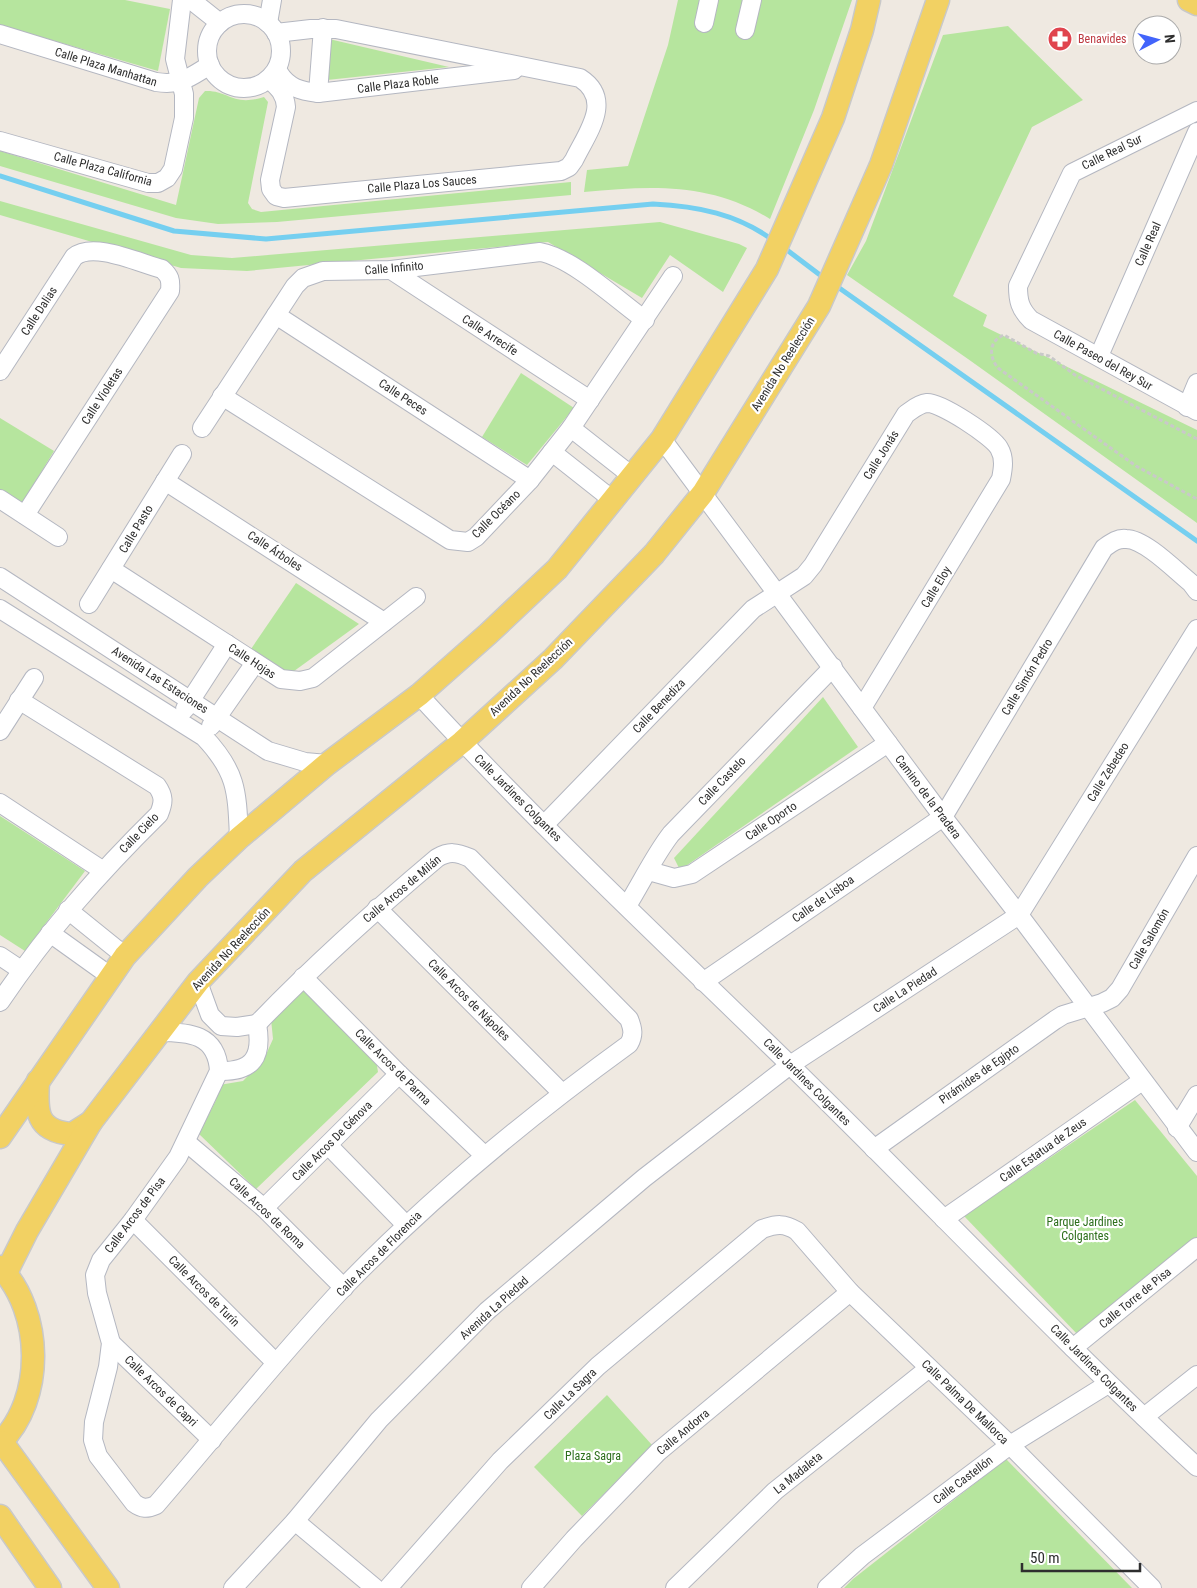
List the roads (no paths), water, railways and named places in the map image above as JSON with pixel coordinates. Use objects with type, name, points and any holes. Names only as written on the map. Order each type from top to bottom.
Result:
[{"type":"main road","points":[[0,1137],[125,956],[198,877],[240,838],[327,764],[420,695],[556,569],[614,501],[662,439],[767,269],[832,118],[862,30],[869,0]]},
{"type":"main road","name":"Avenida No Reelección","points":[[3,1270],[91,1122],[198,982],[304,871],[462,742],[553,658],[641,568],[703,493],[819,306],[881,165],[938,0]]},
{"type":"main road","points":[[1189,0],[1197,4]]},
{"type":"main road","points":[[38,1081],[36,1102],[39,1114],[52,1131],[72,1134],[91,1122]]},
{"type":"main road","points":[[3,1270],[24,1305],[33,1340],[32,1376],[22,1411],[1,1443],[108,1588]]},
{"type":"main road","points":[[1,1519],[50,1588]]},
{"type":"street","points":[[182,0],[175,47],[175,59],[181,82],[210,65]]},
{"type":"street","points":[[191,0],[220,23]]},
{"type":"street","points":[[272,0],[272,28]]},
{"type":"street","points":[[704,23],[709,0]]},
{"type":"street","points":[[745,30],[752,0]]},
{"type":"street","points":[[238,8],[257,17],[272,28],[281,45],[281,57],[273,74],[254,87],[236,88],[225,83],[216,75],[210,65],[208,44],[211,36],[220,23],[238,8]]},
{"type":"street","name":"Calle Plaza Roble","points":[[272,28],[323,28],[580,78],[591,85],[597,99],[596,114],[569,167]]},
{"type":"street","points":[[318,93],[323,28]]},
{"type":"street","name":"Calle Plaza Manhattan","points":[[0,34],[156,82],[170,84],[181,82]]},
{"type":"street","name":"Calle Plaza Roble","points":[[273,74],[291,87],[303,92],[318,93],[529,68]]},
{"type":"street","name":"Calle Plaza Los Sauces","points":[[273,74],[284,93],[286,107],[270,180],[271,189],[276,196],[284,198],[553,172],[569,167]]},
{"type":"street","name":"Calle Plaza California","points":[[0,141],[148,183],[158,183],[167,178],[173,169],[184,118],[185,106],[181,82]]},
{"type":"street","name":"Calle Real Sur","points":[[1018,300],[1018,286],[1072,173],[1197,111]]},
{"type":"street","name":"Calle Real","points":[[1099,356],[1197,132]]},
{"type":"street","name":"Calle Violetas","points":[[25,515],[170,291],[171,282],[168,274],[162,269],[95,250],[80,252]]},
{"type":"street","name":"Calle Dalias","points":[[0,371],[74,257],[80,252]]},
{"type":"street","name":"Calle Infinito","points":[[202,428],[295,286],[312,274],[323,271],[391,270],[523,253],[552,254],[567,262],[645,320]]},
{"type":"street","name":"Calle Arrecife","points":[[391,270],[590,400]]},
{"type":"street","name":"Calle Océano","points":[[222,396],[450,540],[458,543],[468,542],[476,537],[530,480],[571,428],[673,276]]},
{"type":"street","name":"Calle Paseo del Rey Sur","points":[[1018,300],[1023,311],[1031,320],[1192,409]]},
{"type":"street","name":"Calle Peces","points":[[276,315],[530,480]]},
{"type":"street","points":[[1192,409],[1197,383]]},
{"type":"street","name":"Calle Jonás","points":[[778,593],[804,576],[814,565],[906,414],[916,406],[927,403],[940,406],[990,439],[999,449],[1004,463]]},
{"type":"street","points":[[571,428],[632,476]]},
{"type":"street","name":"Camino de la Pradera","points":[[662,439],[943,817],[1020,914],[1142,1082],[1197,1152]]},
{"type":"street","points":[[552,452],[614,501]]},
{"type":"street","name":"Calle Pasto","points":[[89,604],[182,454]]},
{"type":"street","name":"Calle Eloy","points":[[862,708],[1001,479],[1004,463]]},
{"type":"street","name":"Calle Árboles","points":[[165,481],[384,622]]},
{"type":"street","points":[[0,499],[58,537]]},
{"type":"street","name":"Calle Simón Pedro","points":[[943,817],[1104,548],[1115,540],[1126,538],[1140,542],[1191,583],[1197,591]]},
{"type":"street","name":"Calle Hojas","points":[[111,569],[281,680],[300,681],[313,678],[416,596]]},
{"type":"street","name":"Avenida Las Estaciones","points":[[0,577],[268,751],[305,762],[327,764]]},
{"type":"street","name":"Calle Benediza","points":[[544,825],[750,613],[778,593]]},
{"type":"street","name":"Avenida Las Estaciones","points":[[0,609],[204,737],[220,755],[231,774],[237,797],[240,838]]},
{"type":"street","name":"Calle Zebedeo","points":[[1020,914],[1197,629]]},
{"type":"street","points":[[177,720],[227,644]]},
{"type":"street","points":[[204,737],[255,663]]},
{"type":"street","name":"Calle Castelo","points":[[626,906],[648,871],[658,850],[671,834],[833,668]]},
{"type":"street","points":[[0,731],[34,678]]},
{"type":"street","name":"Calle Jardines Colgantes","points":[[420,695],[462,742],[544,825],[790,1065],[1108,1384],[1197,1467]]},
{"type":"street","name":"Calle Cielo","points":[[0,1002],[21,970],[68,910],[102,870],[159,814],[163,804],[162,794],[157,786],[19,700]]},
{"type":"street","name":"Calle Oporto","points":[[648,871],[674,878],[692,874],[888,743]]},
{"type":"street","points":[[0,803],[102,870]]},
{"type":"street","name":"Calle de Lisboa","points":[[704,982],[943,817]]},
{"type":"street","name":"Calle Arcos de Milán","points":[[257,1024],[303,976],[377,908],[437,858],[447,852],[457,852],[470,858],[629,1019],[633,1028]]},
{"type":"street","name":"Calle Salomón","points":[[1088,1008],[1112,998],[1120,989],[1197,856]]},
{"type":"street","name":"Calle Arcos de Nápoles","points":[[377,908],[562,1093]]},
{"type":"street","points":[[68,910],[125,956]]},
{"type":"street","name":"Calle La Piedad","points":[[790,1065],[1020,914]]},
{"type":"street","points":[[50,933],[110,976]]},
{"type":"street","points":[[0,956],[21,970]]},
{"type":"street","name":"Calle Arcos de Parma","points":[[303,976],[399,1074],[484,1155]]},
{"type":"street","points":[[159,1032],[188,1032],[207,1042],[218,1060],[219,1071],[236,1072],[249,1066],[258,1053],[260,1038],[257,1024],[237,1027],[221,1026],[210,1015],[198,982]]},
{"type":"street","name":"Pirámides de Egipto","points":[[874,1149],[1055,1020],[1088,1008]]},
{"type":"street","points":[[207,1042],[221,1026]]},
{"type":"street","name":"Calle Arcos de Florencia","points":[[148,1508],[156,1505],[275,1362],[406,1225],[484,1155],[628,1044],[632,1038],[633,1028]]},
{"type":"street","name":"Avenida La Piedad","points":[[234,1588],[295,1521],[379,1420],[487,1311],[644,1178],[790,1065]]},
{"type":"street","name":"Calle Arcos de Pisa","points":[[148,1508],[140,1508],[134,1503],[98,1456],[94,1440],[94,1422],[108,1368],[111,1343],[97,1293],[95,1274],[101,1260],[133,1220],[186,1142],[200,1107],[216,1081],[219,1071]]},
{"type":"street","name":"Calle Arcos De Génova","points":[[264,1208],[399,1074]]},
{"type":"street","name":"Calle Estatua de Zeus","points":[[944,1219],[1142,1082]]},
{"type":"street","points":[[1177,1128],[1197,1094]]},
{"type":"street","name":"Calle Arcos de Roma","points":[[186,1142],[264,1208],[344,1288]]},
{"type":"street","points":[[328,1145],[406,1225]]},
{"type":"street","name":"Calle Arcos de Turín","points":[[133,1220],[275,1362]]},
{"type":"street","name":"Calle Palma De Mallorca","points":[[775,1224],[786,1224],[797,1231],[850,1292],[1010,1445],[1152,1588]]},
{"type":"street","name":"Calle La Sagra","points":[[388,1588],[500,1461],[598,1366],[762,1229],[775,1224]]},
{"type":"street","name":"Calle Torre de Pisa","points":[[1073,1348],[1197,1247]]},
{"type":"street","name":"Calle Andorra","points":[[531,1588],[574,1539],[658,1452],[850,1292]]},
{"type":"street","name":"Calle Arcos de Capri","points":[[111,1343],[212,1440]]},
{"type":"street","name":"La Madaleta","points":[[675,1588],[775,1491],[929,1368]]},
{"type":"street","points":[[1144,1417],[1197,1375]]},
{"type":"street","name":"Calle Castellón","points":[[827,1588],[862,1556],[1010,1445],[1108,1384]]},
{"type":"street","points":[[295,1521],[375,1588]]},
{"type":"waterway","points":[[0,176],[174,231],[266,239],[653,204],[701,209],[716,213],[746,224],[774,241]]},
{"type":"waterway","points":[[783,247],[824,278]]},
{"type":"waterway","points":[[835,285],[1197,541]]},
{"type":"place","name":"Benavides","points":[[1060,39]]},
{"type":"park label","name":"Parque Jardines Colgantes","points":[[1085,1229]]},
{"type":"park label","name":"Plaza Sagra","points":[[593,1456]]}]
